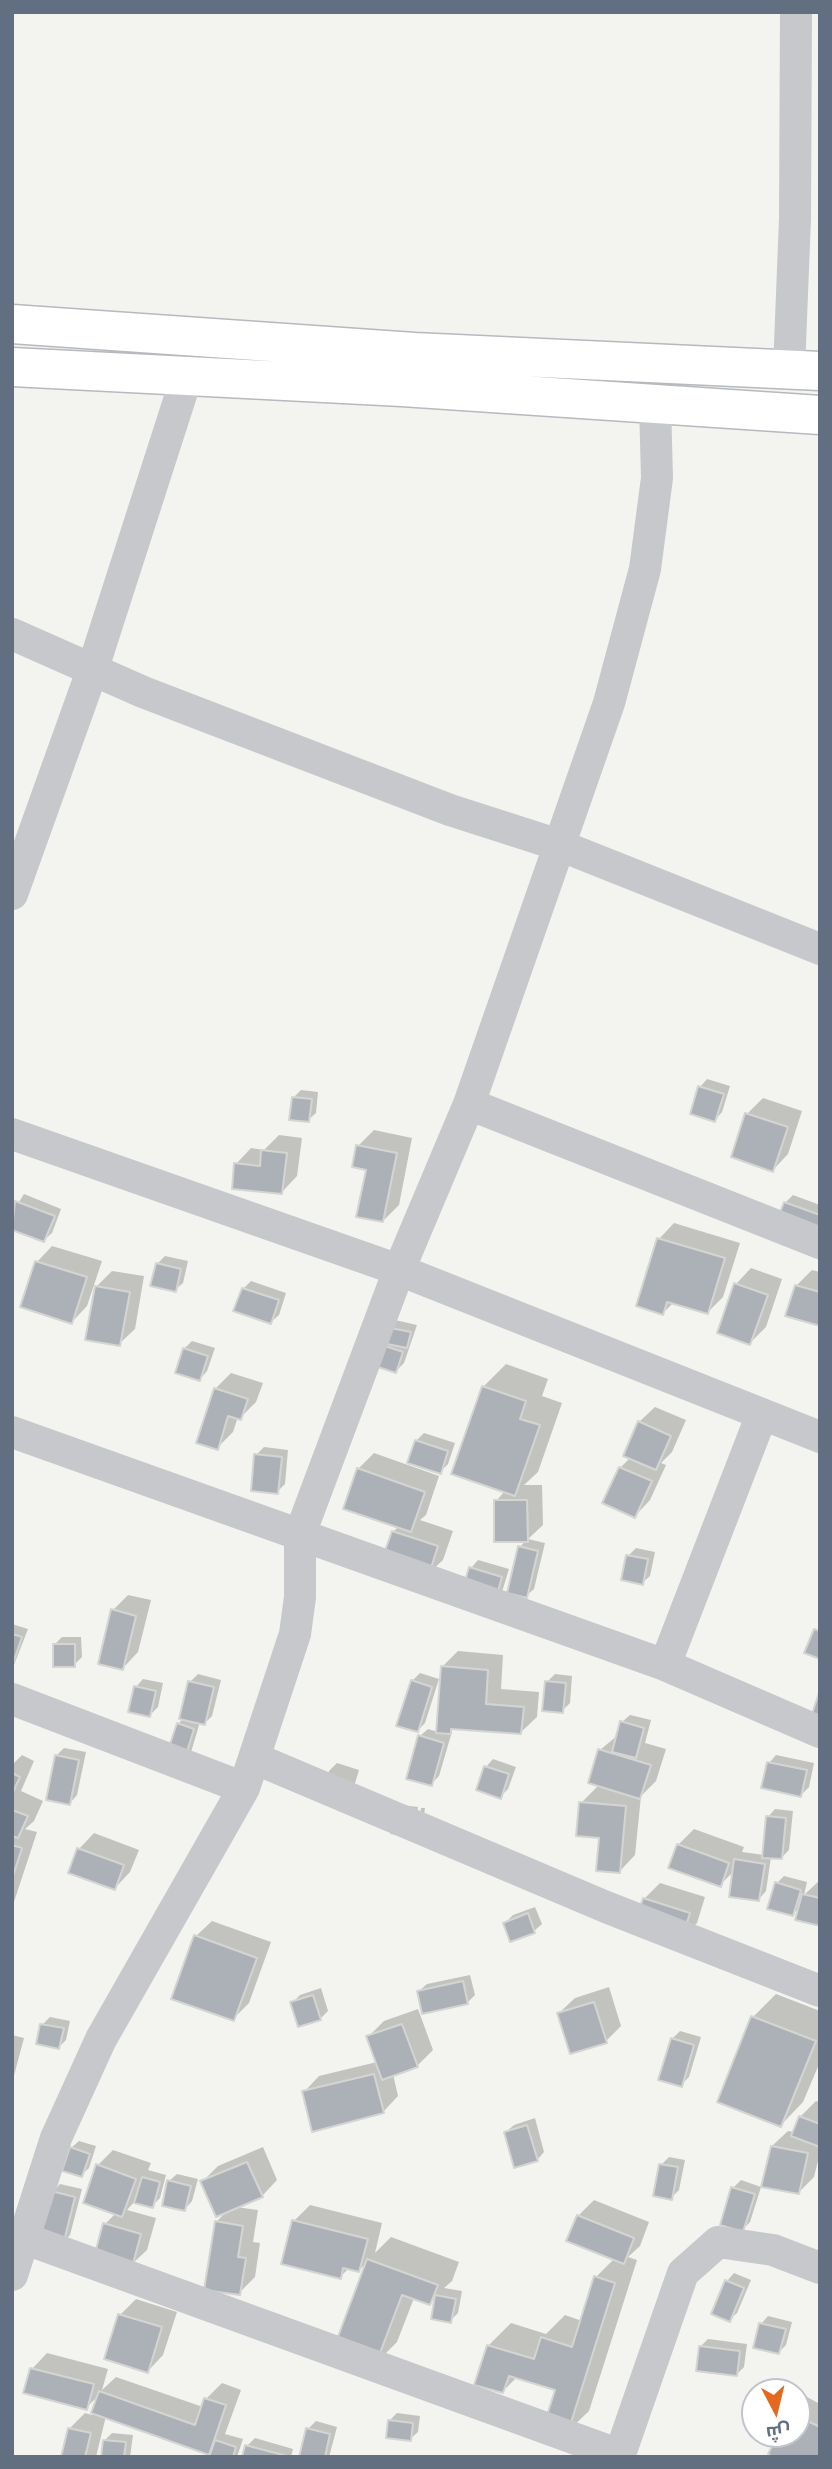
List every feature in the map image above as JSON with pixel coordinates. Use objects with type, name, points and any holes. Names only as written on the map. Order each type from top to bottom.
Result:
[{"type":"street","points":[[12,324],[414,352],[804,370],[795,219],[796,12]]},
{"type":"street","points":[[12,367],[820,415]]},
{"type":"street","points":[[12,894],[92,671],[187,376]]},
{"type":"street","points":[[12,2275],[18,2236],[56,2138],[101,2039],[244,1788],[295,1634],[300,1597],[300,1535],[399,1270],[469,1104],[609,703],[645,569],[657,478],[655,404]]},
{"type":"street","points":[[12,634],[92,671],[450,810],[559,845],[820,949]]},
{"type":"street","points":[[469,1104],[820,1243]]},
{"type":"street","points":[[12,1134],[399,1270],[762,1414],[818,1432]]},
{"type":"street","points":[[664,1665],[762,1414]]},
{"type":"street","points":[[12,1432],[664,1665],[820,1732]]},
{"type":"street","points":[[12,1699],[244,1788]]},
{"type":"street","points":[[254,1758],[606,1907],[820,1991]]},
{"type":"street","points":[[18,2236],[620,2456],[683,2273],[718,2242],[773,2250],[820,2268]]},
{"type":"building","points":[[698,1086],[724,1094],[715,1122],[690,1114]]},
{"type":"building","points":[[292,1097],[312,1099],[309,1122],[289,1120]]},
{"type":"building","points":[[745,1113],[788,1127],[773,1172],[731,1157]]},
{"type":"building","points":[[356,1145],[397,1153],[383,1222],[356,1217],[366,1170],[352,1167]]},
{"type":"building","points":[[261,1150],[287,1153],[282,1194],[232,1189],[234,1163],[260,1166]]},
{"type":"building","points":[[15,1201],[55,1216],[44,1242],[12,1230]]},
{"type":"building","points":[[784,1202],[820,1215],[820,1228],[777,1220]]},
{"type":"building","points":[[657,1238],[725,1258],[708,1314],[667,1302],[663,1315],[636,1306]]},
{"type":"building","points":[[35,1261],[87,1277],[72,1324],[20,1307]]},
{"type":"building","points":[[156,1263],[181,1269],[176,1292],[150,1286]]},
{"type":"building","points":[[734,1283],[768,1295],[750,1345],[717,1333]]},
{"type":"building","points":[[795,1285],[820,1292],[820,1326],[785,1316]]},
{"type":"building","points":[[95,1286],[130,1292],[120,1346],[85,1340]]},
{"type":"building","points":[[242,1288],[279,1300],[271,1324],[233,1311]]},
{"type":"building","points":[[385,1327],[411,1332],[407,1348],[382,1343]]},
{"type":"building","points":[[379,1344],[403,1352],[396,1373],[372,1365]]},
{"type":"building","points":[[183,1348],[208,1356],[200,1381],[175,1373]]},
{"type":"building","points":[[482,1386],[526,1401],[520,1419],[540,1425],[515,1496],[451,1474]]},
{"type":"building","points":[[214,1388],[248,1399],[241,1420],[228,1416],[218,1450],[196,1443]]},
{"type":"building","points":[[638,1421],[671,1436],[656,1470],[623,1456]]},
{"type":"building","points":[[415,1440],[448,1451],[441,1474],[407,1463]]},
{"type":"building","points":[[254,1454],[282,1457],[278,1494],[251,1491]]},
{"type":"building","points":[[619,1467],[652,1481],[635,1518],[602,1503]]},
{"type":"building","points":[[357,1468],[425,1492],[411,1532],[343,1509]]},
{"type":"building","points":[[494,1500],[527,1500],[528,1542],[494,1542]]},
{"type":"building","points":[[392,1531],[438,1546],[428,1577],[381,1562]]},
{"type":"building","points":[[518,1546],[538,1551],[527,1598],[507,1593]]},
{"type":"building","points":[[626,1555],[648,1559],[643,1585],[621,1580]]},
{"type":"building","points":[[469,1567],[502,1577],[494,1604],[461,1595]]},
{"type":"building","points":[[111,1609],[136,1616],[123,1670],[98,1664]]},
{"type":"building","points":[[814,1629],[820,1631],[820,1659],[804,1653]]},
{"type":"building","points":[[12,1634],[22,1637],[12,1666]]},
{"type":"building","points":[[53,1644],[75,1644],[75,1667],[53,1667]]},
{"type":"building","points":[[441,1666],[488,1670],[486,1704],[524,1707],[521,1734],[451,1729],[451,1734],[436,1733]]},
{"type":"building","points":[[411,1680],[432,1687],[418,1732],[396,1726]]},
{"type":"building","points":[[188,1681],[214,1687],[205,1725],[179,1719]]},
{"type":"building","points":[[545,1681],[566,1683],[563,1713],[542,1711]]},
{"type":"building","points":[[134,1686],[156,1691],[150,1717],[128,1712]]},
{"type":"building","points":[[820,1690],[820,1735],[806,1731]]},
{"type":"building","points":[[620,1721],[644,1728],[636,1758],[612,1752]]},
{"type":"building","points":[[177,1723],[194,1729],[184,1761],[166,1756]]},
{"type":"building","points":[[418,1735],[444,1743],[432,1786],[406,1779]]},
{"type":"building","points":[[598,1749],[651,1765],[640,1799],[588,1783]]},
{"type":"building","points":[[55,1755],[79,1760],[70,1805],[46,1800]]},
{"type":"building","points":[[767,1762],[807,1770],[801,1797],[761,1788]]},
{"type":"building","points":[[484,1766],[509,1774],[501,1799],[476,1790]]},
{"type":"building","points":[[12,1773],[20,1777],[12,1794]]},
{"type":"building","points":[[579,1802],[626,1806],[620,1873],[596,1871],[599,1838],[576,1836]]},
{"type":"building","points":[[12,1810],[28,1816],[18,1838],[12,1836]]},
{"type":"building","points":[[766,1816],[786,1818],[782,1859],[762,1858]]},
{"type":"building","points":[[677,1844],[729,1863],[721,1887],[668,1868]]},
{"type":"building","points":[[12,1845],[22,1848],[12,1879]]},
{"type":"building","points":[[77,1848],[124,1865],[115,1890],[68,1873]]},
{"type":"building","points":[[734,1859],[765,1864],[759,1901],[729,1897]]},
{"type":"building","points":[[775,1882],[801,1890],[793,1916],[767,1909]]},
{"type":"building","points":[[802,1894],[820,1898],[820,1926],[795,1920]]},
{"type":"building","points":[[643,1898],[690,1913],[681,1941],[634,1926]]},
{"type":"building","points":[[528,1913],[535,1933],[510,1942],[503,1923]]},
{"type":"building","points":[[194,1935],[257,1958],[234,2021],[171,1999]]},
{"type":"building","points":[[463,1981],[468,2004],[422,2014],[417,1991]]},
{"type":"building","points":[[313,1995],[321,2020],[298,2027],[290,2002]]},
{"type":"building","points":[[594,2002],[607,2043],[570,2054],[557,2013]]},
{"type":"building","points":[[751,2016],[816,2041],[781,2127],[717,2102]]},
{"type":"building","points":[[40,2024],[64,2028],[59,2049],[36,2044]]},
{"type":"building","points":[[402,2024],[418,2067],[382,2080],[366,2036]]},
{"type":"building","points":[[671,2038],[694,2045],[682,2087],[658,2080]]},
{"type":"building","points":[[374,2074],[384,2113],[312,2132],[302,2091]]},
{"type":"building","points":[[799,2116],[820,2124],[820,2147],[791,2136]]},
{"type":"building","points":[[527,2125],[538,2161],[514,2168],[504,2132]]},
{"type":"building","points":[[771,2146],[808,2153],[799,2194],[761,2187]]},
{"type":"building","points":[[70,2147],[90,2154],[82,2177],[62,2171]]},
{"type":"building","points":[[247,2162],[263,2197],[216,2217],[200,2181]]},
{"type":"building","points":[[96,2164],[136,2179],[122,2217],[83,2203]]},
{"type":"building","points":[[659,2164],[678,2167],[672,2200],[653,2196]]},
{"type":"building","points":[[142,2177],[160,2182],[153,2208],[134,2203]]},
{"type":"building","points":[[167,2180],[191,2186],[185,2211],[162,2206]]},
{"type":"building","points":[[731,2187],[755,2194],[743,2232],[720,2225]]},
{"type":"building","points":[[51,2191],[75,2197],[63,2245],[38,2239]]},
{"type":"building","points":[[577,2215],[634,2238],[624,2264],[566,2241]]},
{"type":"building","points":[[292,2220],[368,2239],[359,2272],[343,2268],[341,2279],[281,2264]]},
{"type":"building","points":[[215,2221],[243,2226],[238,2257],[246,2258],[240,2295],[204,2290]]},
{"type":"building","points":[[103,2223],[141,2234],[132,2267],[94,2257]]},
{"type":"building","points":[[367,2259],[438,2285],[430,2305],[402,2295],[375,2366],[333,2350]]},
{"type":"building","points":[[594,2276],[615,2283],[567,2435],[543,2428],[555,2390],[509,2376],[503,2393],[474,2385],[487,2345],[534,2359],[541,2337],[572,2347]]},
{"type":"building","points":[[725,2280],[744,2288],[730,2322],[711,2314]]},
{"type":"building","points":[[435,2295],[456,2299],[451,2323],[431,2319]]},
{"type":"building","points":[[118,2314],[162,2327],[148,2373],[104,2359]]},
{"type":"building","points":[[759,2323],[786,2329],[779,2354],[753,2348]]},
{"type":"building","points":[[699,2346],[740,2351],[737,2376],[696,2371]]},
{"type":"building","points":[[30,2368],[94,2384],[87,2410],[23,2393]]},
{"type":"building","points":[[99,2391],[195,2425],[204,2398],[226,2405],[209,2455],[91,2413]]},
{"type":"building","points":[[388,2420],[413,2423],[411,2441],[386,2438]]},
{"type":"building","points":[[811,2423],[820,2427],[820,2457],[773,2457],[768,2454],[771,2448],[811,2448]]},
{"type":"building","points":[[68,2428],[91,2433],[85,2457],[61,2457]]},
{"type":"building","points":[[306,2428],[330,2434],[325,2457],[299,2457]]},
{"type":"building","points":[[103,2440],[126,2442],[124,2457],[101,2457]]},
{"type":"building","points":[[215,2440],[236,2447],[233,2457],[209,2457]]},
{"type":"building","points":[[245,2445],[287,2456],[287,2457],[242,2457]]}]
